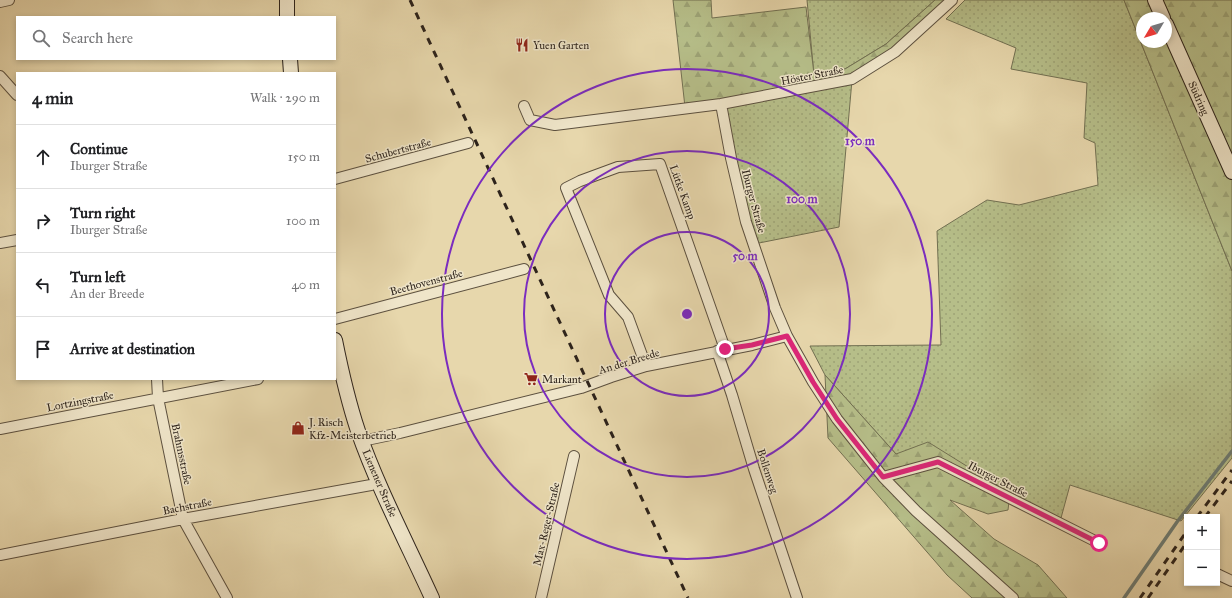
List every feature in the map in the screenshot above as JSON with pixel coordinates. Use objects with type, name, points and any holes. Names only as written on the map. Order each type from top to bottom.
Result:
[{"type":"street","points":[[0,2],[9,0]]},
{"type":"street","points":[[287,0],[287,16]]},
{"type":"street","name":"Höster Straße","points":[[721,104],[852,79],[895,52],[952,0]]},
{"type":"street","points":[[1156,0],[1161,12]]},
{"type":"street","name":"Südring","points":[[1172,37],[1232,172]]},
{"type":"street","points":[[290,60],[291,72]]},
{"type":"street","points":[[0,76],[16,94]]},
{"type":"street","points":[[524,106],[530,120],[555,125],[721,104]]},
{"type":"street","name":"Iburger Straße","points":[[721,104],[731,158],[746,222],[775,308],[787,336],[813,382],[837,419],[883,477],[916,511],[1013,598]]},
{"type":"street","name":"Schubertstraße","points":[[336,179],[468,143]]},
{"type":"street","name":"Lütke Kamp","points":[[646,366],[628,317],[609,296],[566,188],[580,181],[618,168],[660,164],[721,350]]},
{"type":"street","points":[[0,243],[16,240]]},
{"type":"street","name":"Beethovenstraße","points":[[336,319],[524,269]]},
{"type":"street","name":"An der Breede","points":[[362,441],[586,387],[646,366],[752,345],[787,336]]},
{"type":"street","name":"Bollenweg","points":[[721,350],[732,395],[754,469],[797,598]]},
{"type":"street","name":"Lienener Straße","points":[[336,352],[337,364],[362,441],[432,598]]},
{"type":"street","name":"Brahmsstraße","points":[[157,380],[158,398],[183,519],[227,598]]},
{"type":"street","name":"Lortzingstraße","points":[[0,429],[253,380]]},
{"type":"street","name":"Max-Reger-Straße","points":[[541,598],[574,456]]},
{"type":"street","name":"Iburger Straße","points":[[883,477],[938,462],[1099,543]]},
{"type":"street","name":"Bachstraße","points":[[0,555],[379,482]]},
{"type":"street","points":[[1220,575],[1232,581]]},
{"type":"green space","points":[[673,0],[711,0],[712,18],[806,7],[814,74],[845,69],[886,44],[935,0],[945,0],[891,49],[849,75],[685,107]]},
{"type":"green space","points":[[807,0],[935,0],[886,44],[845,69],[814,75]]},
{"type":"green space","points":[[965,0],[1124,0],[1136,30],[1136,48],[1143,48],[1232,271],[1232,458],[1187,514],[1184,514],[1184,517],[1181,521],[1070,485],[1061,518],[896,454],[825,375],[810,346],[941,345],[937,231],[987,200],[1019,205],[1098,185],[1095,143],[1084,138],[1087,83],[1011,69],[1016,48],[946,19]]},
{"type":"green space","points":[[1124,0],[1232,0],[1232,271],[1143,48],[1172,48],[1172,12],[1136,12],[1136,30]]},
{"type":"green space","points":[[852,80],[839,227],[754,244],[724,106]]},
{"type":"green space","points":[[825,375],[896,454],[928,442],[1010,493],[1008,510],[988,514],[950,500],[994,539],[1038,565],[1067,598],[972,598],[947,575],[828,438]]},
{"type":"waterway","points":[[1124,598],[1177,522],[1232,451]]},
{"type":"railway","points":[[410,0],[688,598]]},
{"type":"railway","points":[[1199,514],[1232,470]]},
{"type":"railway","points":[[1207,514],[1232,481]]},
{"type":"railway","points":[[1140,598],[1184,535]]},
{"type":"railway","points":[[1148,598],[1184,546]]},
{"type":"place","name":"Yuen Garten","points":[[522,45]]},
{"type":"place","name":"Markant","points":[[531,379]]},
{"type":"place","name":"J. Risch Kfz-Meisterbetrieb","points":[[298,428]]},
{"type":"route","points":[[725,349],[752,345],[787,336],[813,382],[837,419],[863,454],[883,477],[938,462],[1099,543]]}]
